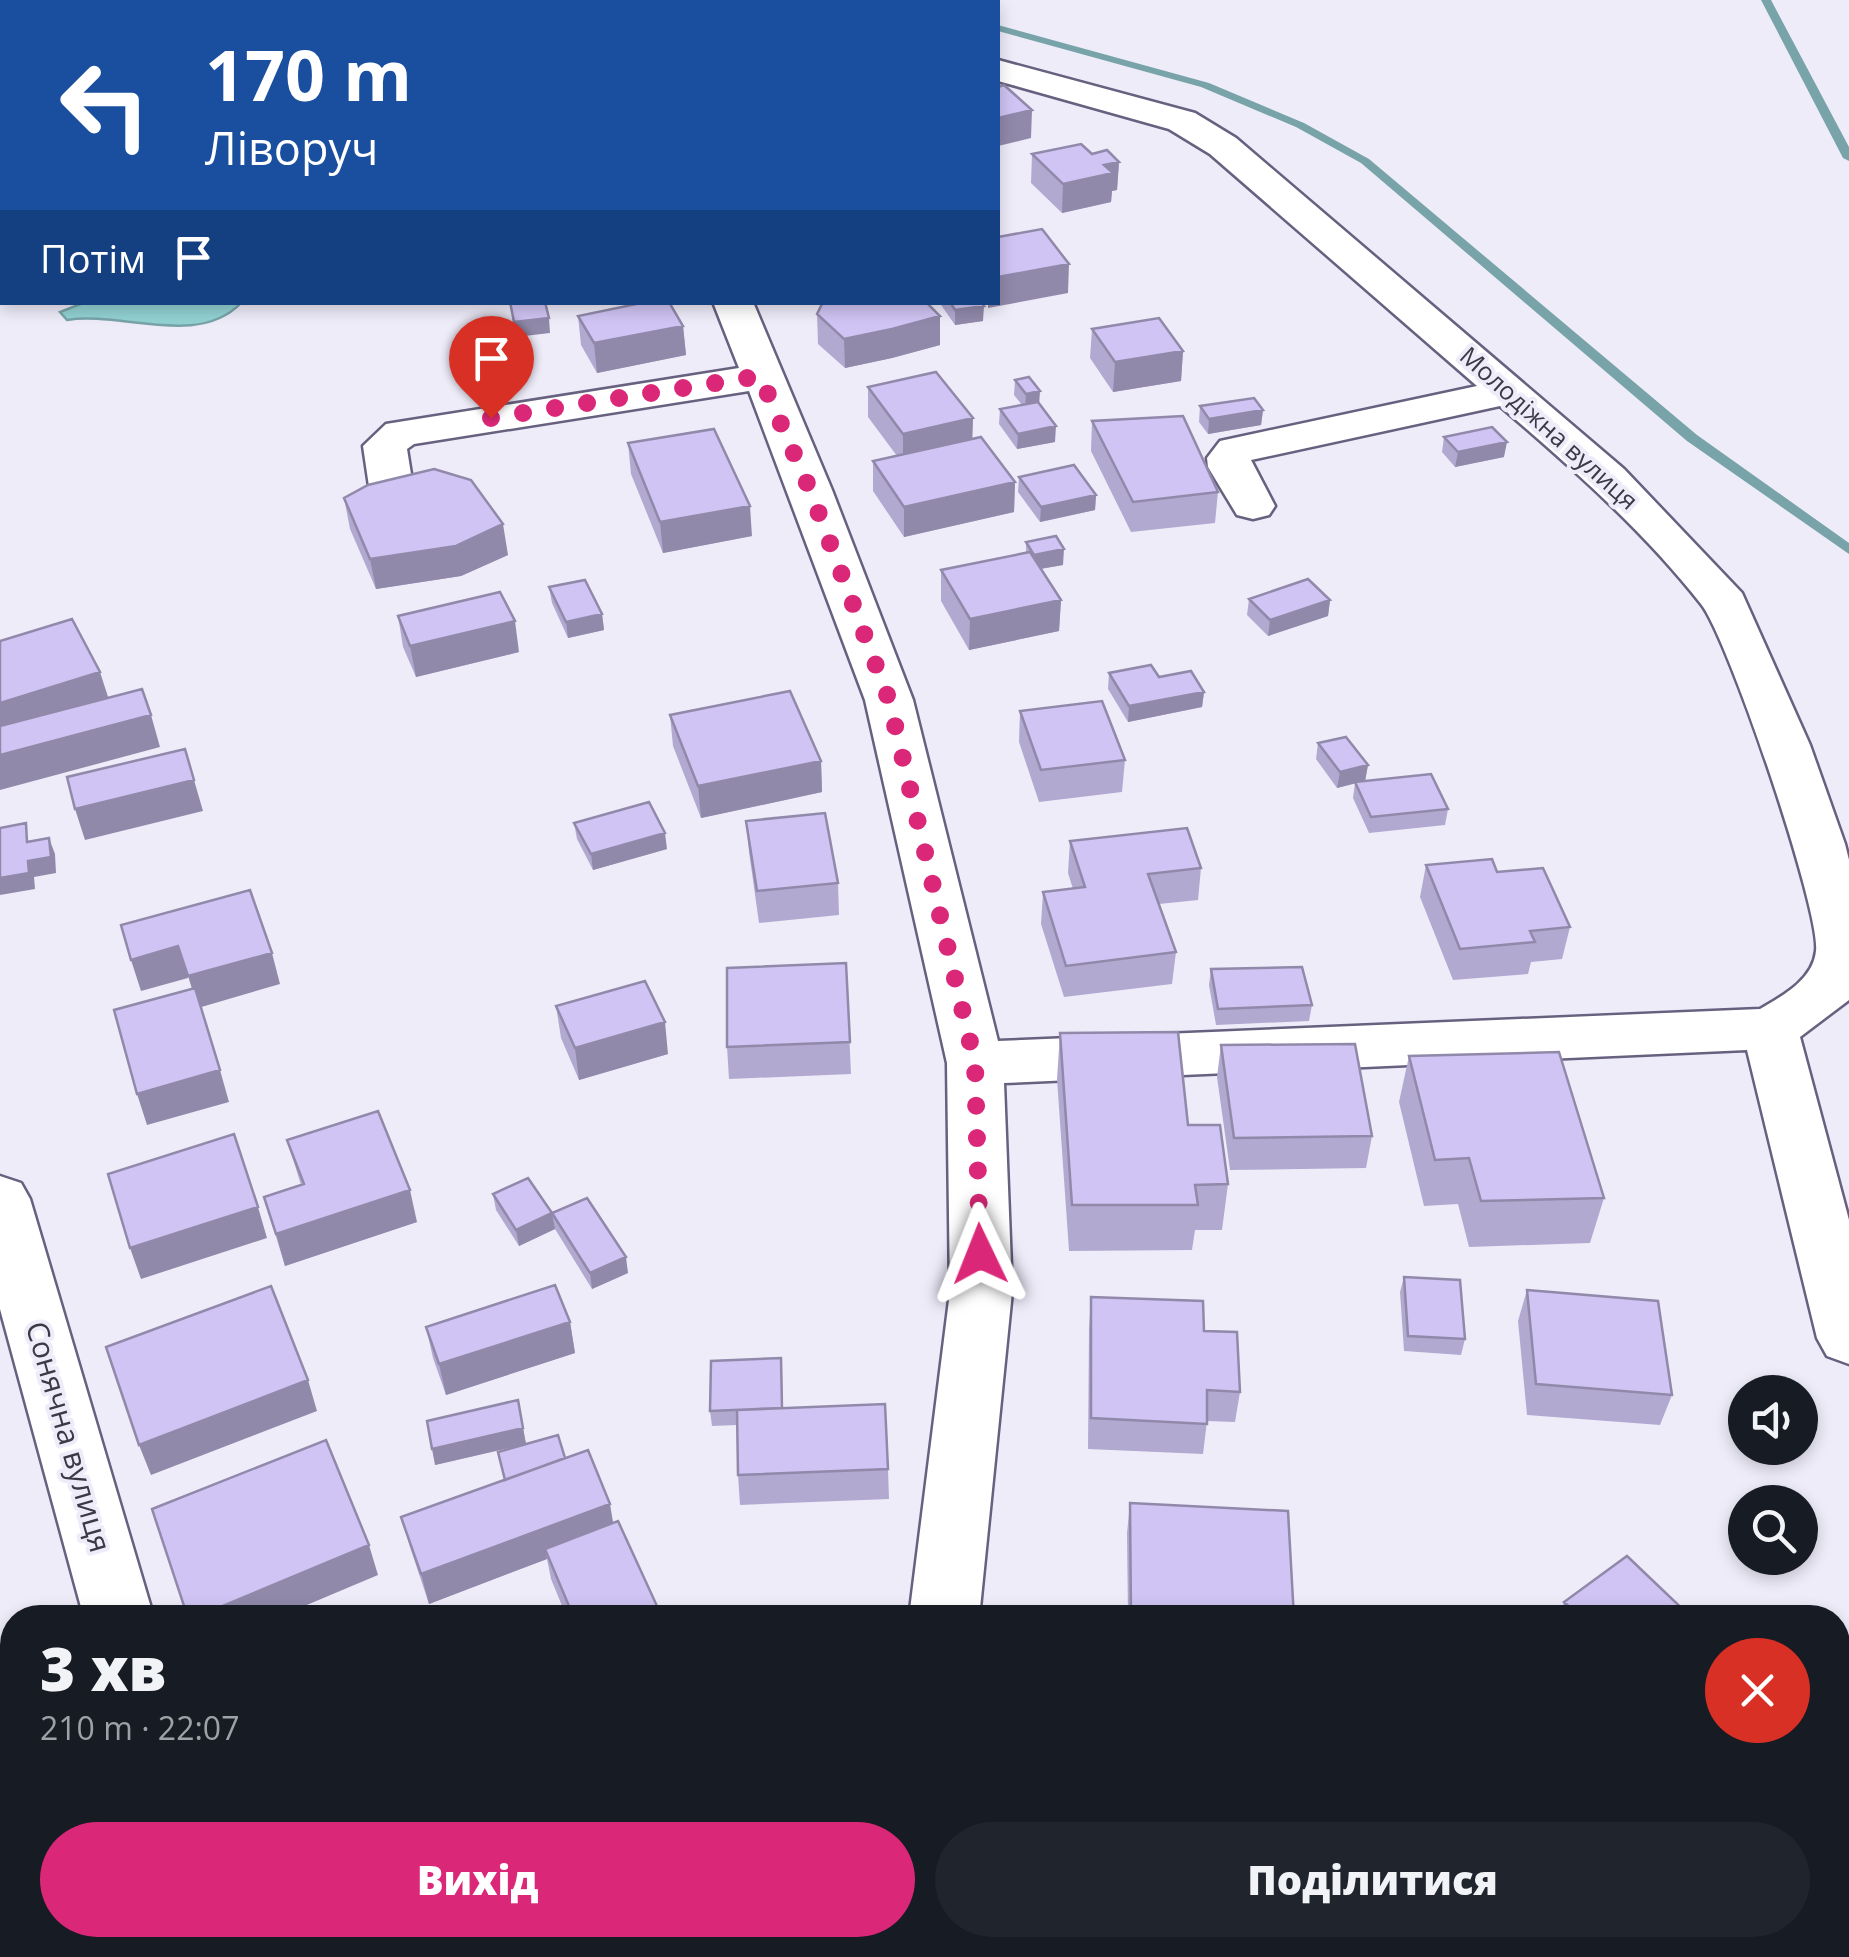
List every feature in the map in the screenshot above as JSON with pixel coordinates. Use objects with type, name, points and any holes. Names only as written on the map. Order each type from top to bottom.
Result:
[{"type":"street","name":"Молодіжна вулиця","points":[[1000,71],[1182,121],[1210,138],[1306,214],[1609,478],[1726,603],[1785,745],[1819,844],[1844,950],[1832,985],[1801,1011],[1770,1029]]},
{"type":"street","points":[[735,305],[889,700],[975,1063],[981,1292],[945,1605]]},
{"type":"street","points":[[392,493],[385,446],[401,434],[760,376]]},
{"type":"street","points":[[1253,506],[1230,468],[1229,458],[1235,450],[1510,391]]},
{"type":"street","points":[[975,1063],[1770,1029],[1849,1338]]},
{"type":"street","name":"Сонячна вулиця","points":[[0,1198],[115,1605]]},
{"type":"shaded area","points":[[78,305],[238,305],[223,316],[181,326],[67,320],[60,312]]},
{"type":"building","points":[[1004,85],[1032,110],[1000,118],[1000,86]]},
{"type":"building","points":[[1081,144],[1092,154],[1107,150],[1119,162],[1104,165],[1113,173],[1063,184],[1032,154]]},
{"type":"building","points":[[1042,229],[1069,264],[1000,277],[1000,237]]},
{"type":"building","points":[[511,305],[546,305],[549,318],[514,322]]},
{"type":"building","points":[[631,305],[671,305],[683,326],[594,343],[578,316]]},
{"type":"building","points":[[822,305],[929,305],[940,316],[844,339],[817,314]]},
{"type":"building","points":[[952,305],[984,306],[955,310]]},
{"type":"building","points":[[1159,318],[1183,351],[1115,362],[1092,329]]},
{"type":"building","points":[[936,372],[973,418],[903,434],[868,387]]},
{"type":"building","points":[[1029,377],[1040,391],[1026,394],[1015,380]]},
{"type":"building","points":[[1254,398],[1263,410],[1209,419],[1200,406]]},
{"type":"building","points":[[1038,402],[1056,426],[1018,434],[1000,409]]},
{"type":"building","points":[[1183,416],[1218,492],[1133,502],[1092,421]]},
{"type":"building","points":[[1492,427],[1507,442],[1458,452],[1444,437]]},
{"type":"building","points":[[714,429],[750,506],[660,522],[628,443]]},
{"type":"building","points":[[981,437],[1015,482],[904,507],[873,461]]},
{"type":"building","points":[[1074,465],[1096,495],[1041,507],[1019,477]]},
{"type":"building","points":[[434,469],[471,480],[503,524],[456,546],[370,559],[344,498],[368,485]]},
{"type":"building","points":[[1056,536],[1064,549],[1034,555],[1026,542]]},
{"type":"building","points":[[1030,552],[1061,600],[970,619],[941,570]]},
{"type":"building","points":[[1308,579],[1330,600],[1270,620],[1249,599]]},
{"type":"building","points":[[585,580],[602,614],[566,622],[549,587]]},
{"type":"building","points":[[500,592],[515,621],[410,646],[398,616]]},
{"type":"building","points":[[72,619],[100,672],[0,703],[0,641]]},
{"type":"building","points":[[1151,665],[1159,677],[1191,671],[1204,692],[1129,706],[1109,673]]},
{"type":"building","points":[[142,689],[151,715],[0,755],[0,726]]},
{"type":"building","points":[[790,691],[821,761],[698,786],[670,715]]},
{"type":"building","points":[[1102,701],[1125,760],[1041,770],[1020,711]]},
{"type":"building","points":[[1346,737],[1368,765],[1340,772],[1318,743]]},
{"type":"building","points":[[185,749],[194,780],[75,809],[67,777]]},
{"type":"building","points":[[1431,774],[1448,809],[1371,817],[1355,782]]},
{"type":"building","points":[[649,802],[665,833],[591,854],[574,823]]},
{"type":"building","points":[[825,813],[838,883],[757,891],[746,821]]},
{"type":"building","points":[[26,823],[27,842],[49,838],[51,857],[28,861],[29,873],[0,878],[0,828]]},
{"type":"building","points":[[1187,828],[1201,868],[1148,874],[1176,952],[1066,966],[1043,892],[1085,887],[1070,841]]},
{"type":"building","points":[[1492,859],[1497,872],[1543,868],[1570,927],[1530,931],[1535,942],[1460,949],[1426,865]]},
{"type":"building","points":[[250,890],[272,953],[188,976],[178,946],[131,960],[121,925]]},
{"type":"building","points":[[846,963],[850,1042],[727,1047],[727,968]]},
{"type":"building","points":[[1302,967],[1312,1005],[1218,1009],[1211,969]]},
{"type":"building","points":[[645,981],[665,1022],[575,1048],[556,1006]]},
{"type":"building","points":[[195,988],[220,1070],[137,1094],[114,1010]]},
{"type":"building","points":[[1178,1032],[1188,1125],[1220,1125],[1228,1184],[1195,1185],[1198,1205],[1072,1205],[1060,1033]]},
{"type":"building","points":[[1355,1044],[1372,1136],[1234,1138],[1221,1045]]},
{"type":"building","points":[[1559,1052],[1604,1198],[1481,1201],[1469,1158],[1435,1160],[1409,1056]]},
{"type":"building","points":[[378,1111],[410,1190],[276,1234],[264,1197],[304,1184],[287,1140]]},
{"type":"building","points":[[234,1134],[258,1207],[130,1248],[108,1174]]},
{"type":"building","points":[[528,1178],[552,1213],[516,1230],[493,1194]]},
{"type":"building","points":[[587,1198],[626,1257],[590,1273],[552,1213]]},
{"type":"building","points":[[1404,1277],[1460,1280],[1465,1339],[1408,1336]]},
{"type":"building","points":[[555,1285],[570,1322],[439,1364],[426,1327]]},
{"type":"building","points":[[271,1286],[308,1380],[139,1445],[106,1347]]},
{"type":"building","points":[[1527,1290],[1658,1301],[1672,1395],[1536,1384]]},
{"type":"building","points":[[1091,1297],[1203,1301],[1204,1331],[1237,1332],[1240,1392],[1207,1390],[1207,1424],[1091,1418]]},
{"type":"building","points":[[781,1358],[782,1408],[710,1411],[711,1361]]},
{"type":"building","points":[[518,1400],[523,1428],[432,1449],[427,1421]]},
{"type":"building","points":[[885,1404],[888,1469],[738,1475],[737,1410]]},
{"type":"building","points":[[558,1435],[565,1458],[505,1480],[498,1452]]},
{"type":"building","points":[[326,1440],[369,1545],[225,1605],[184,1605],[152,1509]]},
{"type":"building","points":[[588,1450],[610,1504],[421,1574],[401,1517]]},
{"type":"building","points":[[1130,1503],[1288,1511],[1293,1605],[1131,1605]]},
{"type":"building","points":[[618,1521],[657,1605],[569,1605],[545,1549]]},
{"type":"building","points":[[1627,1556],[1678,1605],[1567,1605],[1564,1602]]},
{"type":"waterway","points":[[1766,0],[1849,158]]},
{"type":"waterway","points":[[1000,29],[1205,85],[1300,125],[1365,161],[1692,438],[1849,550]]},
{"type":"route","points":[[491,418],[760,376],[810,490],[889,700],[975,1063],[980,1254]]}]
